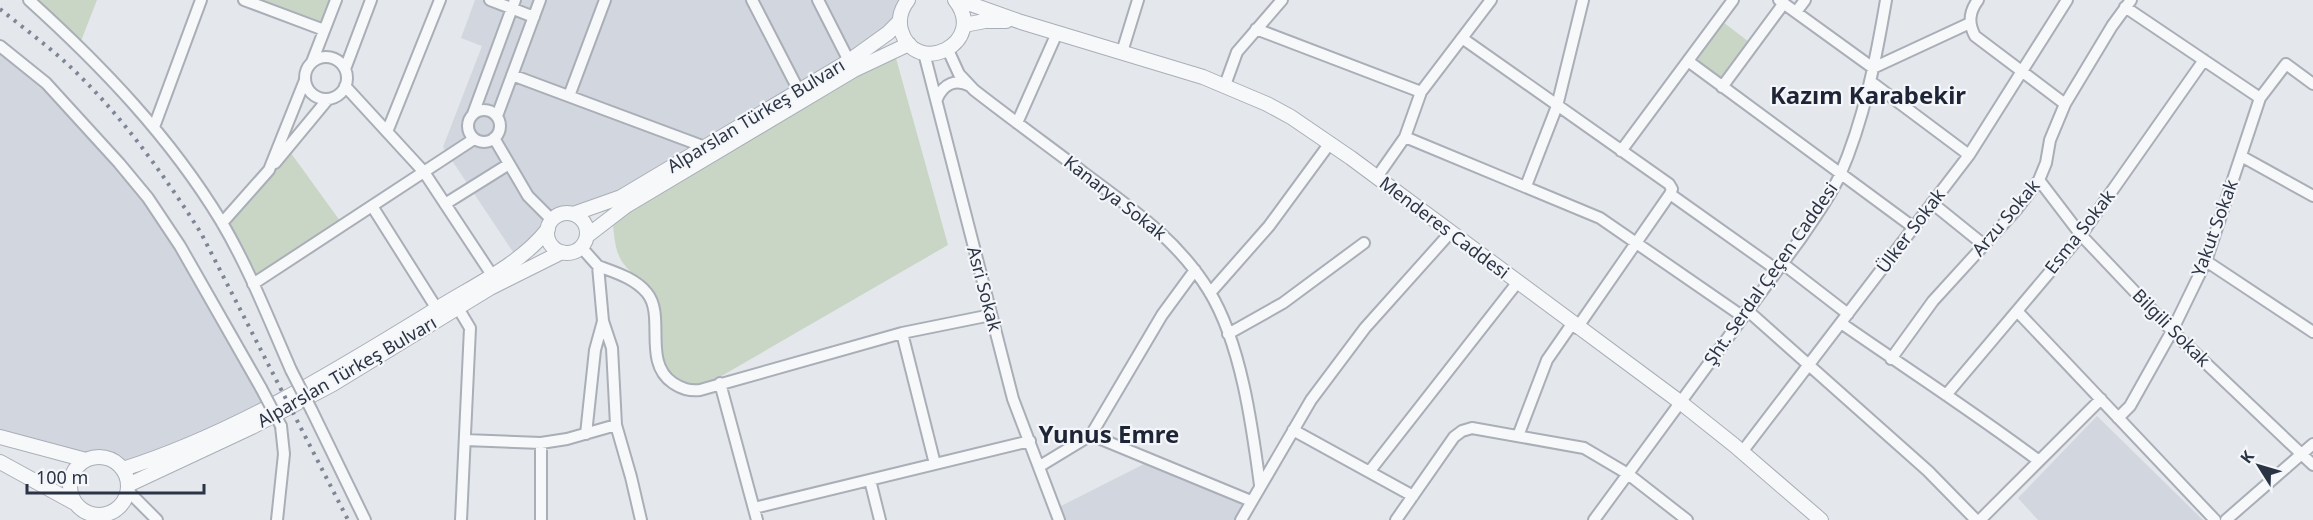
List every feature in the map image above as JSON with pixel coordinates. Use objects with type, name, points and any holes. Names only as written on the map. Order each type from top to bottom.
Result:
[{"type":"street","points":[[30,0],[80,46],[154,127],[222,223],[365,520]]},
{"type":"street","points":[[154,127],[201,0]]},
{"type":"street","points":[[244,0],[324,30]]},
{"type":"street","points":[[269,170],[305,80],[307,68],[312,62],[336,0]]},
{"type":"street","points":[[345,69],[371,0]]},
{"type":"street","points":[[387,132],[440,0]]},
{"type":"street","points":[[490,0],[514,4],[534,17]]},
{"type":"street","points":[[514,4],[467,128],[474,139],[485,142],[494,138],[500,128],[497,116],[540,0]]},
{"type":"street","points":[[569,96],[605,0]]},
{"type":"street","points":[[752,0],[799,91]]},
{"type":"street","points":[[818,0],[849,61]]},
{"type":"street","points":[[906,2],[900,21],[901,31],[909,44],[924,53],[936,53],[948,50],[960,37],[964,25],[962,10],[957,0]]},
{"type":"street","name":"Menderes Caddesi","points":[[957,0],[985,5],[1021,22],[1225,85],[1291,117],[1377,177],[1680,402],[1821,520]]},
{"type":"street","points":[[1122,52],[1138,0]]},
{"type":"street","points":[[1526,186],[1557,106],[1583,0]]},
{"type":"street","points":[[1621,151],[1733,0]]},
{"type":"street","points":[[1796,12],[1805,0]]},
{"type":"street","name":"Şht. Serdal Çeçen Caddesi","points":[[1594,520],[1779,267],[1818,212],[1840,174],[1870,81],[1886,0]]},
{"type":"street","name":"Ülker Sokak","points":[[1742,452],[1969,154],[2067,0]]},
{"type":"street","points":[[1225,85],[1237,52],[1278,1]]},
{"type":"street","points":[[1377,177],[1405,137],[1421,92],[1489,1]]},
{"type":"street","points":[[1722,87],[1782,2],[1873,68],[1970,23]]},
{"type":"street","points":[[1971,2],[1970,23],[1975,36],[2065,104]]},
{"type":"street","points":[[2128,4],[2260,98]]},
{"type":"street","name":"Arzu Sokak","points":[[1891,358],[1933,301],[1984,245],[2038,180],[2046,163],[2056,122],[2065,104],[2128,4]]},
{"type":"street","name":"Alparslan Türkeş Bulvarı","points":[[573,214],[621,197],[849,61],[894,28],[900,21]]},
{"type":"street","name":"Menderes Caddesi","points":[[964,25],[985,21],[1021,22]]},
{"type":"street","points":[[1256,29],[1421,92]]},
{"type":"street","points":[[1017,123],[1057,33]]},
{"type":"street","points":[[1462,39],[1669,184],[1672,189],[1636,243],[1547,360],[1518,436]]},
{"type":"street","name":"Alparslan Türkeş Bulvarı","points":[[584,241],[626,206],[834,82],[909,44]]},
{"type":"street","points":[[0,46],[46,83],[120,163],[148,198],[180,246],[281,426],[284,454],[277,520]]},
{"type":"street","name":"Kanarya Sokak","points":[[948,50],[957,69],[970,86],[1152,224],[1169,239],[1195,270],[1210,293],[1228,334],[1243,383],[1252,425],[1260,485]]},
{"type":"street","name":"Asri Sokak","points":[[924,53],[1013,399],[1059,520]]},
{"type":"street","points":[[222,223],[328,99],[340,93],[345,86],[347,78],[345,69],[336,59],[319,58],[312,62]]},
{"type":"street","name":"Esma Sokak","points":[[1946,395],[2081,236],[2204,60]]},
{"type":"street","points":[[1688,61],[1914,227]]},
{"type":"street","name":"Yakut Sokak","points":[[2118,418],[2130,406],[2172,331],[2206,261],[2260,98],[2286,64],[2313,84]]},
{"type":"street","points":[[512,75],[705,147]]},
{"type":"street","points":[[305,80],[307,88],[313,94],[328,99]]},
{"type":"street","points":[[1870,81],[1969,154]]},
{"type":"street","points":[[937,99],[942,90],[950,84],[961,82],[970,86]]},
{"type":"street","points":[[345,86],[424,172],[492,275]]},
{"type":"street","points":[[473,114],[485,110],[497,116]]},
{"type":"street","points":[[1405,137],[1600,218],[1744,313],[1809,364],[1928,471],[1978,520],[2101,399]]},
{"type":"street","points":[[494,138],[528,196],[550,225],[552,245],[562,252],[573,252],[584,241]]},
{"type":"street","points":[[253,284],[474,139]]},
{"type":"street","points":[[1210,293],[1269,226],[1330,143]]},
{"type":"street","points":[[2241,156],[2313,196]]},
{"type":"street","points":[[445,204],[509,164]]},
{"type":"street","name":"Bilgili Sokak","points":[[2038,180],[2081,236],[2172,331],[2313,465]]},
{"type":"street","points":[[1670,194],[1848,314]]},
{"type":"street","points":[[1932,203],[1984,245]]},
{"type":"street","points":[[372,206],[436,309]]},
{"type":"street","points":[[550,225],[562,214],[573,214],[584,221],[584,241],[598,266],[603,321],[612,348],[616,425],[641,520]]},
{"type":"street","name":"Alparslan Türkeş Bulvarı","points":[[123,469],[187,446],[328,375],[492,275],[534,245],[550,225]]},
{"type":"street","points":[[1246,518],[1251,501],[1311,400],[1365,328],[1450,232]]},
{"type":"street","points":[[1228,334],[1283,303],[1364,243]]},
{"type":"street","name":"Alparslan Türkeş Bulvarı","points":[[128,488],[252,428],[333,384],[510,277],[562,252]]},
{"type":"street","points":[[2206,261],[2313,332]]},
{"type":"street","points":[[598,266],[626,278],[648,293],[653,310],[659,364],[665,377],[691,391],[902,333],[991,315]]},
{"type":"street","points":[[1040,466],[1091,435],[1162,315],[1195,270]]},
{"type":"street","points":[[1369,472],[1517,283]]},
{"type":"street","points":[[458,308],[470,328],[461,520]]},
{"type":"street","points":[[2017,311],[2215,520]]},
{"type":"street","points":[[586,434],[595,350],[603,321]]},
{"type":"street","points":[[1840,323],[1979,416],[2039,461]]},
{"type":"street","points":[[902,333],[935,464]]},
{"type":"street","points":[[720,383],[757,520]]},
{"type":"street","points":[[465,440],[541,443],[567,439],[616,425]]},
{"type":"street","points":[[1396,520],[1454,437],[1472,428],[1584,447],[1628,474],[1687,520]]},
{"type":"street","points":[[1293,430],[1413,496]]},
{"type":"street","points":[[1091,435],[1251,501]]},
{"type":"street","points":[[0,437],[86,460]]},
{"type":"street","points":[[754,508],[1030,441]]},
{"type":"street","points":[[541,443],[542,520]]},
{"type":"street","points":[[2226,520],[2313,444]]},
{"type":"street","points":[[73,502],[69,492],[70,481],[77,466],[86,460],[103,457],[114,461],[123,469],[128,488],[157,520]]},
{"type":"street","points":[[0,462],[103,518],[118,509],[125,501],[128,488]]},
{"type":"street","points":[[870,480],[880,520]]},
{"type":"shaded area","points":[[475,0],[904,0],[898,23],[621,197],[556,216],[517,258],[443,147],[482,46],[461,38]]},
{"type":"shaded area","points":[[0,46],[46,83],[148,198],[271,405],[248,418],[119,465],[103,457],[92,458],[0,437]]},
{"type":"shaded area","points":[[2097,416],[2203,520],[2038,520],[2018,498]]},
{"type":"shaded area","points":[[1152,460],[1251,501],[1241,520],[1059,520],[1055,509]]},
{"type":"green space","points":[[29,0],[97,0],[79,46]]},
{"type":"green space","points":[[244,0],[336,0],[324,30]]},
{"type":"green space","points":[[1719,19],[1753,45],[1722,87],[1688,61]]},
{"type":"green space","points":[[894,51],[948,245],[718,378],[696,386],[683,384],[673,377],[666,367],[659,339],[656,299],[620,258],[612,216]]},
{"type":"green space","points":[[288,149],[343,225],[253,284],[222,223]]},
{"type":"railway","points":[[0,9],[84,80],[121,121],[171,187],[201,233],[348,520]]},
{"type":"district","name":"Kazım Karabekir","points":[[1868,96]]},
{"type":"district","name":"Yunus Emre","points":[[1109,435]]}]
